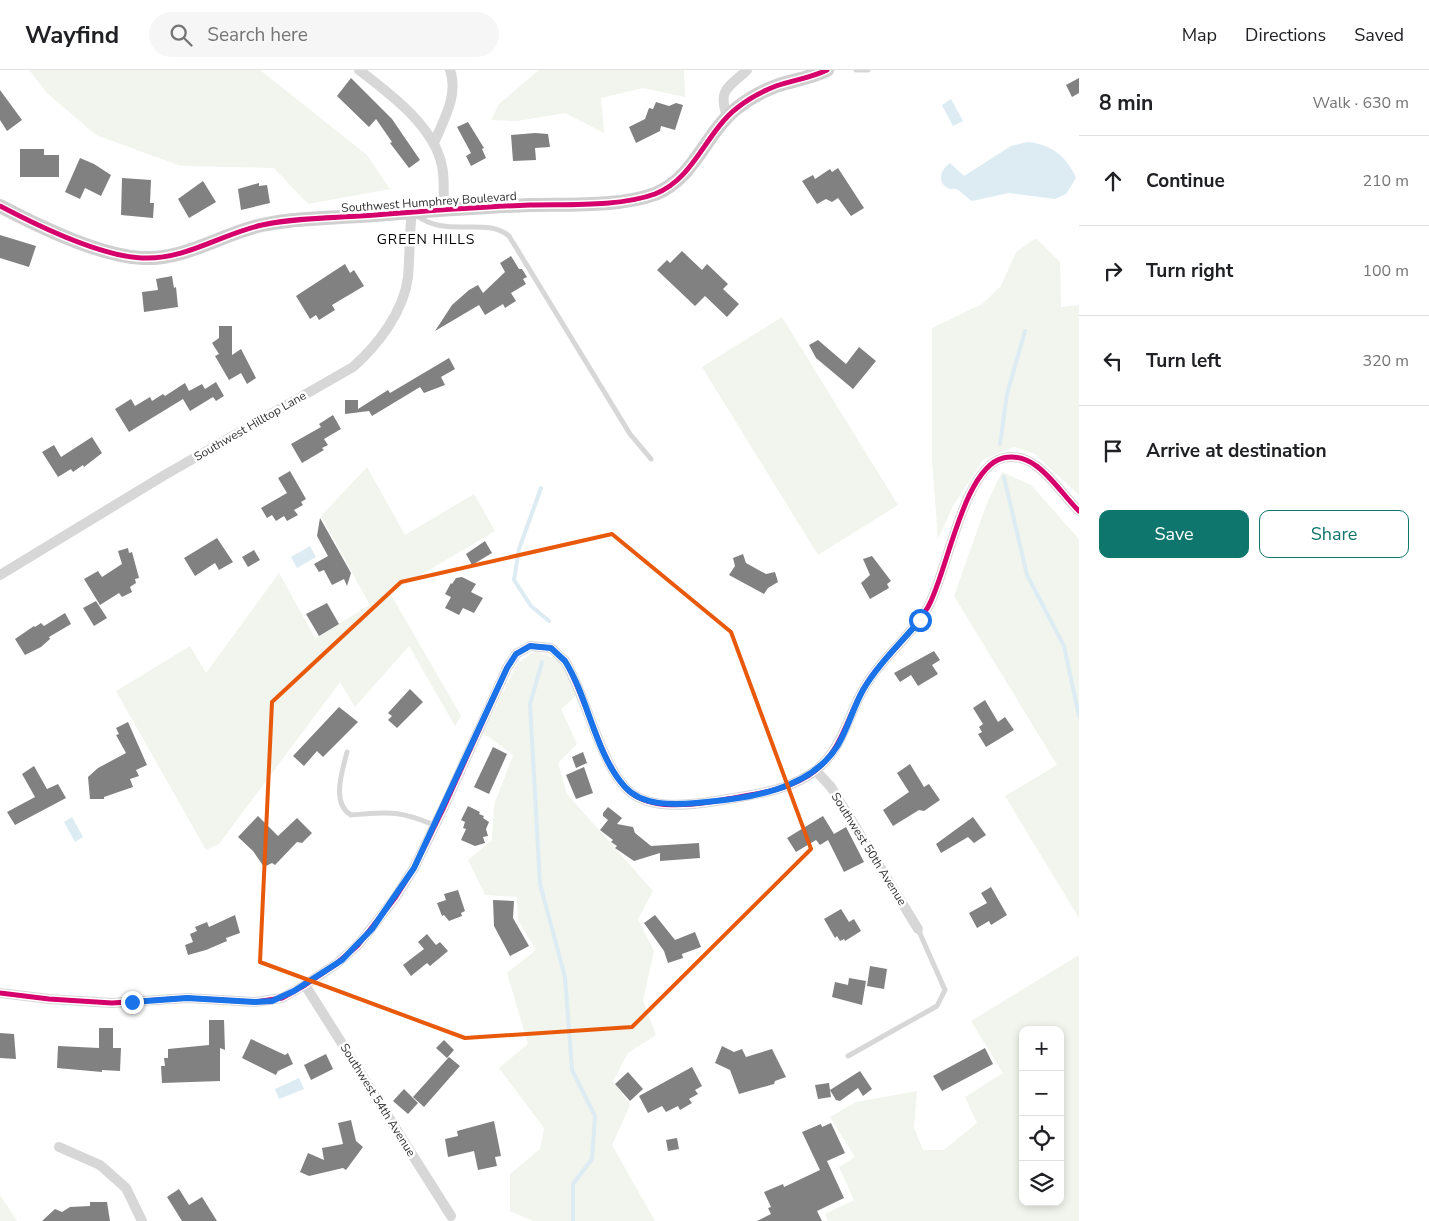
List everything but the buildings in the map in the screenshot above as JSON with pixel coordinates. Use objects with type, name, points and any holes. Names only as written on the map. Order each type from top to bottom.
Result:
[{"type":"main road","name":"Southwest Humphrey Boulevard","points":[[0,206],[29,221],[98,248],[141,258],[182,254],[234,233],[264,224],[444,209],[591,203],[648,196],[666,188],[683,176],[727,117],[750,99],[774,86],[827,70]]},
{"type":"street","points":[[359,70],[403,106],[434,143],[443,167],[444,209]]},
{"type":"street","points":[[434,143],[450,104],[453,89],[450,70]]},
{"type":"street","points":[[727,117],[721,100],[724,91],[747,70]]},
{"type":"street","name":"Southwest Hilltop Lane","points":[[0,575],[163,476],[353,367],[366,356],[385,331],[400,302],[408,279],[412,212]]},
{"type":"street","points":[[0,993],[49,999],[112,1003],[187,998],[255,1002],[277,999],[305,985],[342,960],[372,929],[414,868],[507,668],[516,654],[530,646],[551,648],[565,661],[611,766],[625,787],[637,796],[660,803],[704,803],[786,786],[816,771],[837,747],[869,680],[929,606],[963,508],[985,470],[1001,459],[1026,460],[1037,466],[1079,511]]},
{"type":"street","name":"Southwest 50th Avenue","points":[[816,771],[831,787],[918,929]]},
{"type":"street","name":"Southwest 54th Avenue","points":[[305,985],[451,1216]]},
{"type":"street","points":[[59,1147],[79,1154],[107,1171],[126,1188],[142,1221]]},
{"type":"lane","points":[[856,70],[868,70]]},
{"type":"lane","points":[[412,212],[427,224],[444,228],[496,228],[509,236],[630,434],[651,459]]},
{"type":"lane","points":[[347,752],[341,776],[340,799],[341,806],[345,812],[352,815],[389,812],[403,813],[435,825]]},
{"type":"lane","points":[[848,1056],[937,1006],[945,990],[918,929]]},
{"type":"highlighted area","points":[[612,534],[731,632],[811,849],[632,1027],[465,1038],[260,962],[272,702],[401,582]]},
{"type":"shaded area","points":[[29,70],[260,70],[367,155],[390,189],[308,204],[274,168],[181,166],[96,135],[47,93]]},
{"type":"shaded area","points":[[539,70],[684,70],[685,97],[643,88],[601,98],[604,133],[565,113],[517,121],[491,120],[499,104]]},
{"type":"shaded area","points":[[951,99],[963,121],[953,126],[942,105]]},
{"type":"shaded area","points":[[1028,142],[1050,148],[1068,163],[1076,178],[1066,194],[1055,199],[1009,193],[972,201],[958,190],[950,189],[942,182],[942,172],[950,163],[964,176],[1011,146]]},
{"type":"shaded area","points":[[1036,238],[1060,262],[1061,307],[1079,305],[1079,495],[1035,454],[1014,447],[983,460],[953,506],[938,539],[932,460],[932,328],[982,304],[1001,286],[1016,252]]},
{"type":"shaded area","points":[[782,317],[898,505],[818,555],[702,367]]},
{"type":"shaded area","points":[[367,467],[405,535],[474,494],[495,531],[390,593],[461,716],[455,726],[409,646],[355,707],[340,682],[219,844],[206,850],[116,691],[190,646],[206,673],[279,573],[315,638],[370,605],[321,516]]},
{"type":"shaded area","points":[[1002,472],[1031,485],[1079,539],[1079,918],[1005,796],[1057,765],[954,596],[987,503]]},
{"type":"shaded area","points":[[310,546],[316,557],[297,568],[291,557]]},
{"type":"shaded area","points":[[535,651],[561,661],[577,695],[561,709],[577,744],[558,763],[567,794],[653,891],[638,919],[654,951],[643,1000],[656,1035],[628,1053],[613,1081],[630,1105],[612,1145],[655,1221],[533,1221],[510,1211],[510,1174],[540,1149],[544,1128],[499,1068],[528,1044],[507,973],[536,950],[518,920],[517,897],[485,895],[468,860],[492,840],[494,805],[513,755],[483,733],[517,664]]},
{"type":"shaded area","points":[[72,817],[83,837],[75,842],[64,822]]},
{"type":"shaded area","points":[[1079,955],[1079,1221],[828,1221],[825,1214],[854,1200],[839,1167],[855,1157],[830,1117],[856,1102],[917,1091],[914,1128],[923,1150],[944,1150],[977,1123],[965,1097],[1003,1073],[971,1021]]},
{"type":"shaded area","points":[[299,1078],[304,1089],[279,1099],[275,1089]]},
{"type":"shaded area","points":[[0,1195],[17,1221],[0,1221]]},
{"type":"waterway","points":[[1000,444],[1007,394],[1025,331]]},
{"type":"waterway","points":[[1004,477],[1027,575],[1064,646],[1079,716]]},
{"type":"waterway","points":[[541,488],[519,549],[514,580],[531,606],[549,621]]},
{"type":"waterway","points":[[542,662],[530,704],[540,884],[565,977],[572,1070],[595,1116],[592,1159],[573,1184],[573,1221]]},
{"type":"cycle path","points":[[0,206],[50,231],[88,246],[125,256],[158,258],[188,251],[247,229],[286,221],[487,207],[593,204],[626,201],[655,194],[669,187],[690,166],[726,118],[746,101],[776,86],[827,70]]},
{"type":"cycle path","points":[[0,993],[49,999],[112,1003],[187,998],[255,1002],[282,998],[305,985],[335,965],[358,945],[395,898],[414,868],[443,809],[507,668],[516,654],[530,646],[551,648],[565,661],[573,675],[602,749],[611,766],[620,781],[630,792],[639,798],[660,804],[695,804],[768,792],[794,783],[816,770],[832,753],[857,701],[870,679],[886,658],[913,629],[928,607],[967,501],[977,481],[989,466],[1003,458],[1015,457],[1026,460],[1046,474],[1079,511]]},
{"type":"district","name":"GREEN HILLS","points":[[426,239]]},
{"type":"route","points":[[132,1002],[187,998],[255,1002],[272,1001],[294,991],[342,960],[372,929],[414,868],[507,668],[521,650],[530,646],[545,646],[557,652],[565,661],[571,670],[611,766],[630,792],[652,802],[704,803],[767,792],[798,782],[816,771],[837,747],[862,691],[869,680],[920,620]]}]
